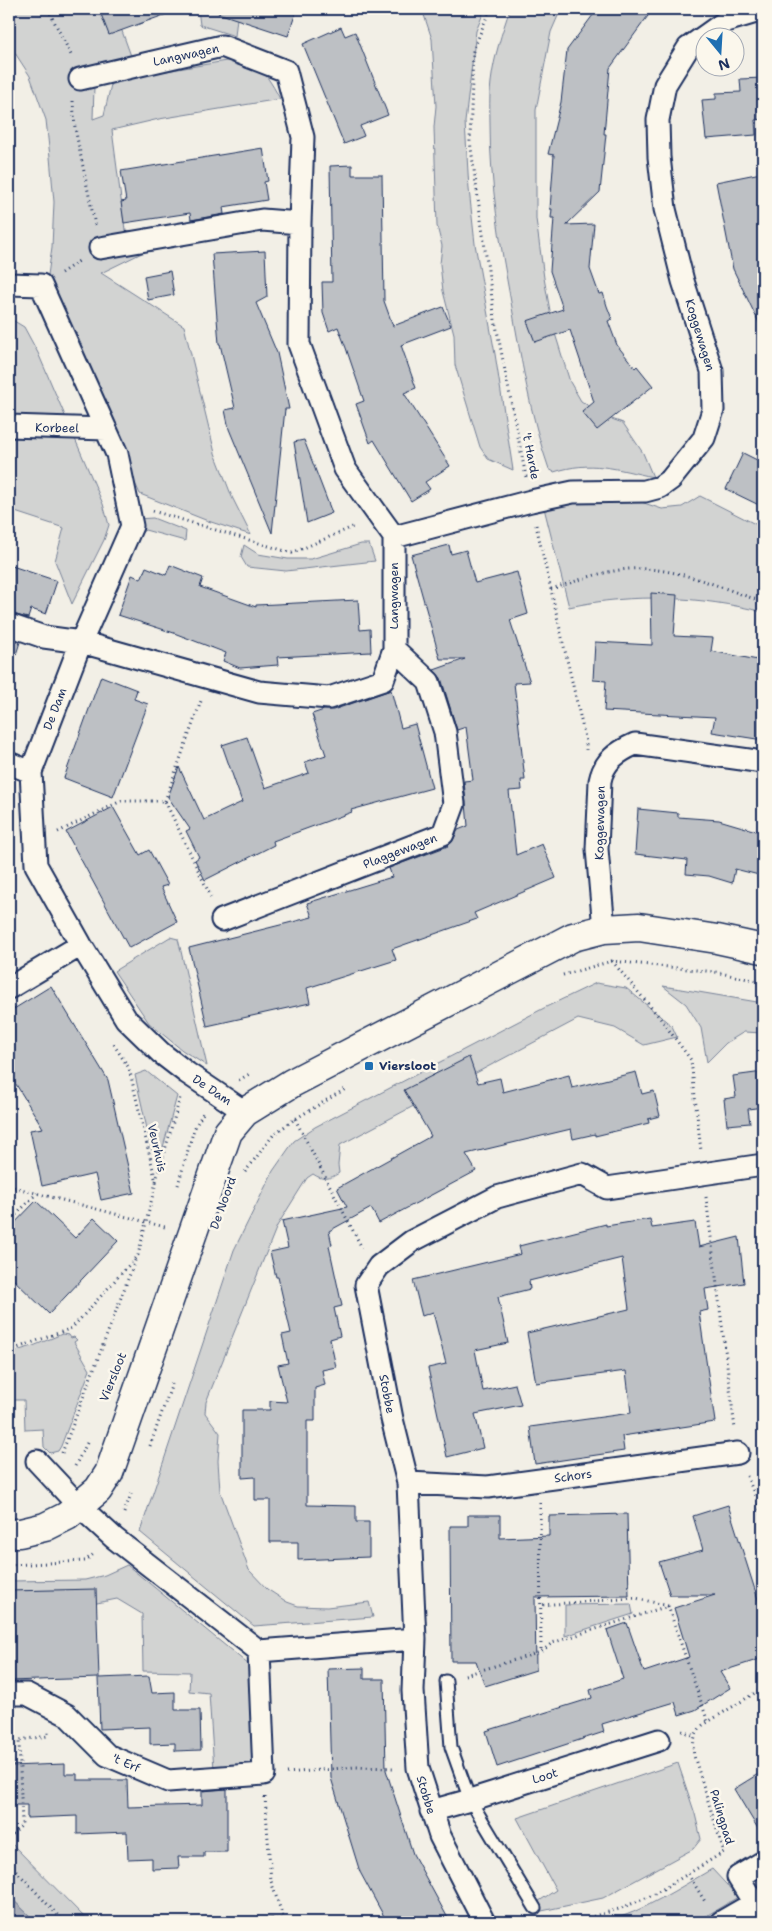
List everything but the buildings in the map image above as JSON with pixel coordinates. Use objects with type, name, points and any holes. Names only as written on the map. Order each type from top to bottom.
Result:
[{"type":"street","name":"Koggewagen","points":[[394,537],[531,501],[573,492],[644,491],[660,487],[671,479],[704,438],[713,410],[712,371],[683,281],[665,209],[659,157],[658,120],[665,85],[688,48],[726,21],[763,10]]},
{"type":"street","name":"Langwagen","points":[[9,625],[44,636],[81,642],[260,692],[329,698],[382,680],[394,649],[394,537],[345,469],[298,344],[303,136],[286,71],[222,46],[80,79]]},
{"type":"street","points":[[100,248],[262,220],[300,223]]},
{"type":"street","points":[[9,284],[41,285]]},
{"type":"street","name":"De Dam","points":[[41,285],[118,454],[132,526],[81,642],[32,772],[36,865],[81,945],[126,1019],[161,1053],[215,1093],[245,1112]]},
{"type":"street","name":"Korbeel","points":[[9,426],[106,429]]},
{"type":"street","name":"Plaggewagen","points":[[222,920],[443,834],[454,804],[445,732],[430,682],[394,649]]},
{"type":"street","name":"Koggewagen","points":[[604,928],[597,850],[600,781],[602,772],[609,760],[620,751],[635,744],[763,762]]},
{"type":"street","points":[[9,763],[32,772]]},
{"type":"street","points":[[9,1533],[20,1533],[45,1527],[67,1516],[98,1490],[109,1473],[228,1132],[245,1112],[292,1083],[573,937],[604,928],[639,927],[717,939],[763,949]]},
{"type":"street","points":[[9,988],[81,945]]},
{"type":"street","name":"Stobbe","points":[[484,1922],[443,1843],[418,1768],[413,1691],[415,1639],[408,1483],[392,1419],[366,1285],[379,1266],[412,1241],[497,1197],[582,1174],[607,1188],[763,1165]]},
{"type":"street","name":"Schors","points":[[408,1483],[488,1487],[738,1453]]},
{"type":"street","points":[[40,1464],[79,1506],[114,1538],[259,1651],[415,1639]]},
{"type":"street","points":[[259,1651],[264,1774]]},
{"type":"street","name":"'t Erf","points":[[9,1694],[27,1694],[51,1706],[67,1715],[107,1755],[168,1781],[264,1774]]},
{"type":"street","name":"Loot","points":[[431,1811],[659,1740]]},
{"type":"street","points":[[714,1914],[759,1910],[738,1877],[763,1862]]},
{"type":"lane","points":[[446,1681],[451,1747],[470,1800],[535,1908]]},
{"type":"path","points":[[41,285],[100,248],[75,128],[72,100],[80,79],[70,52],[48,9]]},
{"type":"path","name":"'t Harde","points":[[490,9],[473,51],[470,141],[495,320],[531,501],[586,742],[586,758]]},
{"type":"path","points":[[127,502],[292,553],[379,516]]},
{"type":"path","points":[[551,589],[614,571],[646,568],[699,580],[763,602]]},
{"type":"path","points":[[210,678],[166,801],[222,920]]},
{"type":"path","points":[[35,844],[121,800],[166,801]]},
{"type":"path","points":[[557,977],[612,961],[715,972],[763,982]]},
{"type":"path","name":"Veurhuis","points":[[9,1351],[72,1328],[138,1255],[156,1182],[129,1068],[109,1037]]},
{"type":"path","points":[[175,1194],[194,1129],[215,1093],[255,1071]]},
{"type":"path","points":[[156,1182],[187,1073]]},
{"type":"path","name":"De Noord","points":[[240,1178],[274,1134],[295,1119],[354,1084]]},
{"type":"path","points":[[295,1119],[365,1255],[379,1266]]},
{"type":"path","points":[[9,1186],[165,1227]]},
{"type":"path","points":[[9,1222],[37,1193]]},
{"type":"path","points":[[162,1236],[168,1219]]},
{"type":"path","points":[[40,1464],[62,1453],[138,1255]]},
{"type":"path","points":[[150,1448],[175,1375]]},
{"type":"path","points":[[58,1483],[75,1466],[91,1435]]},
{"type":"path","points":[[738,1453],[763,1516]]},
{"type":"path","points":[[539,1480],[541,1652]]},
{"type":"path","points":[[9,1565],[86,1561],[114,1538],[135,1484]]},
{"type":"path","points":[[541,1605],[636,1598],[668,1606]]},
{"type":"path","points":[[446,1681],[541,1652],[552,1643],[668,1606]]},
{"type":"path","points":[[668,1606],[708,1722]]},
{"type":"path","name":"Palingpad","points":[[574,1922],[637,1903],[724,1852],[693,1748],[697,1732],[708,1722],[763,1688]]},
{"type":"path","points":[[9,1838],[22,1825],[19,1740],[48,1736],[51,1706]]},
{"type":"path","points":[[196,1922],[286,1921],[272,1882],[264,1774],[355,1767],[418,1768]]},
{"type":"path","points":[[9,1863],[64,1922]]},
{"type":"path","points":[[688,1874],[714,1914]]},
{"type":"shaded area","points":[[9,9],[114,9],[131,56],[91,65],[94,86],[93,119],[104,115],[112,80],[250,57],[267,77],[280,99],[159,119],[112,130],[125,230],[148,233],[150,249],[101,273],[184,326],[215,453],[232,497],[251,535],[208,521],[140,494],[85,374],[45,296],[52,247],[54,202],[46,120],[30,76],[13,50],[9,51]]},
{"type":"shaded area","points":[[198,9],[238,9],[235,36],[200,25]]},
{"type":"shaded area","points":[[422,9],[485,9],[476,31],[465,122],[469,189],[475,244],[513,470],[488,459],[480,447],[455,365],[454,334],[443,291],[440,264],[442,246],[437,226],[434,127],[436,106],[432,39]]},
{"type":"shaded area","points":[[510,9],[561,9],[551,32],[536,110],[536,219],[553,327],[570,382],[581,401],[606,417],[623,423],[643,453],[653,477],[592,466],[567,468],[554,472],[549,469],[542,449],[518,344],[500,236],[490,146],[490,87],[492,73]]},
{"type":"shaded area","points":[[9,318],[24,327],[38,353],[103,504],[109,525],[104,540],[72,604],[55,561],[64,528],[9,510]]},
{"type":"shaded area","points":[[700,496],[763,528],[763,612],[715,602],[666,598],[617,600],[569,607],[543,504],[550,502],[641,502],[662,509],[682,507]]},
{"type":"shaded area","points":[[153,518],[186,531],[185,541],[145,530],[132,539],[136,519]]},
{"type":"shaded area","points":[[361,544],[369,544],[375,561],[286,571],[247,567],[241,557],[244,545],[258,554],[288,559],[311,559]]},
{"type":"shaded area","points":[[170,937],[178,939],[207,1066],[182,1050],[149,1023],[114,971]]},
{"type":"shaded area","points":[[596,983],[626,988],[672,1026],[677,1037],[644,1045],[615,1028],[578,1019],[340,1145],[339,1173],[333,1177],[326,1178],[320,1178],[313,1174],[307,1178],[277,1226],[206,1402],[205,1413],[220,1433],[218,1461],[220,1491],[249,1570],[267,1589],[287,1602],[298,1606],[327,1607],[369,1602],[373,1617],[254,1626],[140,1532],[234,1250],[273,1171],[294,1141],[315,1127]]},
{"type":"shaded area","points":[[663,986],[763,1003],[763,1033],[744,1032],[726,1043],[707,1062],[701,1028],[686,1004]]},
{"type":"shaded area","points":[[146,1071],[177,1096],[162,1151],[158,1155],[152,1151],[135,1075]]},
{"type":"shaded area","points":[[62,1334],[69,1335],[71,1338],[74,1337],[77,1340],[74,1342],[90,1370],[61,1446],[58,1451],[50,1453],[44,1447],[43,1429],[25,1430],[24,1400],[9,1400],[9,1353],[33,1346]]},
{"type":"shaded area","points":[[127,1565],[249,1665],[254,1768],[214,1770],[209,1693],[189,1691],[190,1672],[143,1671],[142,1614],[117,1599],[92,1604],[9,1608],[9,1581],[85,1580],[105,1575]]},
{"type":"shaded area","points":[[631,1604],[633,1614],[565,1636],[565,1605]]},
{"type":"shaded area","points":[[678,1763],[701,1839],[693,1849],[603,1898],[537,1912],[536,1903],[556,1890],[517,1818]]},
{"type":"shaded area","points":[[9,1841],[89,1922],[36,1922],[9,1896]]},
{"type":"shaded area","points":[[712,1869],[738,1897],[696,1922],[606,1922],[647,1906]]},
{"type":"shaded area","points":[[9,1896],[36,1922],[9,1922]]},
{"type":"shaded area","points":[[273,1918],[276,1922],[123,1922]]},
{"type":"place","name":"Viersloot","points":[[369,1066]]}]
